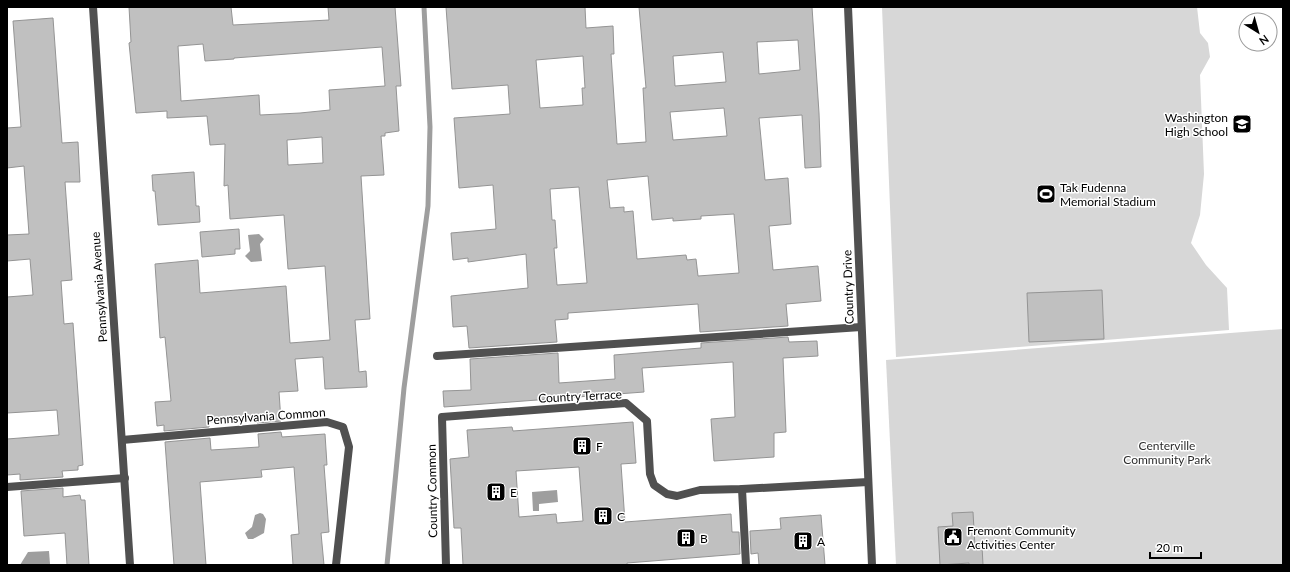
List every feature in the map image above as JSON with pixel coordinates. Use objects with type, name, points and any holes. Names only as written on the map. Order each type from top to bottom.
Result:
[{"type":"street","name":"Pennsylvania Avenue","points":[[93,7],[130,565]]},
{"type":"street","name":"Country Drive","points":[[848,7],[872,565]]},
{"type":"street","points":[[437,356],[862,327]]},
{"type":"street","name":"Country Terrace","points":[[442,417],[626,403],[647,421],[650,474],[654,484],[667,494],[676,496],[700,490],[868,482]]},
{"type":"street","name":"Country Common","points":[[442,417],[446,565]]},
{"type":"street","name":"Pennsylvania Common","points":[[122,440],[327,422],[344,427],[349,448],[336,565]]},
{"type":"street","points":[[7,487],[125,478]]},
{"type":"street","points":[[742,489],[746,565]]},
{"type":"green space","name":"Tak Fudenna Memorial Stadium","points":[[882,7],[1197,7],[1200,33],[1208,43],[1210,57],[1200,75],[1204,174],[1200,215],[1191,243],[1206,265],[1227,288],[1229,330],[896,357]]},
{"type":"green space","name":"Centerville Community Park","points":[[1283,329],[1283,565],[896,565],[886,360]]},
{"type":"shaded area","points":[[259,234],[264,239],[260,244],[262,261],[251,262],[245,256],[250,251],[248,235]]},
{"type":"shaded area","points":[[557,490],[558,502],[539,504],[539,511],[533,511],[532,492]]},
{"type":"shaded area","points":[[260,513],[263,514],[266,519],[264,533],[253,539],[248,539],[245,533],[252,527],[255,515]]},
{"type":"shaded area","points":[[49,551],[50,564],[20,565],[28,552]]},
{"type":"building","points":[[129,7],[231,7],[233,25],[329,20],[328,7],[395,7],[401,86],[396,86],[399,131],[385,133],[385,136],[381,136],[384,175],[361,176],[370,319],[355,320],[359,372],[366,371],[367,387],[325,389],[323,357],[295,359],[298,391],[279,392],[281,421],[257,423],[257,418],[209,422],[209,427],[164,431],[164,425],[157,426],[155,402],[171,401],[165,337],[160,338],[155,264],[198,260],[200,293],[286,286],[290,343],[330,340],[325,266],[288,269],[284,215],[230,219],[228,185],[224,186],[225,144],[210,145],[207,116],[167,118],[167,111],[136,113],[129,43],[131,42]],"holes":[[[203,44],[205,61],[382,47],[385,86],[329,90],[330,110],[300,113],[260,115],[259,95],[181,101],[178,46]],[[322,137],[323,163],[288,165],[287,140]]]},
{"type":"building","points":[[446,7],[585,7],[586,28],[613,26],[614,54],[611,54],[617,144],[646,142],[643,88],[646,88],[639,7],[812,7],[821,167],[805,168],[802,115],[759,118],[765,180],[788,178],[791,224],[769,226],[773,270],[818,266],[821,301],[786,304],[788,326],[700,332],[698,304],[568,313],[568,319],[555,320],[557,342],[469,348],[467,326],[453,327],[451,296],[528,288],[526,254],[468,262],[468,258],[453,260],[451,233],[496,229],[493,185],[459,188],[454,118],[510,114],[508,85],[452,89]],"holes":[[[798,40],[800,70],[759,74],[757,42]],[[723,52],[726,82],[675,86],[673,56]],[[583,56],[585,88],[582,88],[583,105],[540,108],[536,60]],[[724,108],[727,136],[673,140],[670,112]],[[648,176],[652,220],[673,218],[673,221],[701,219],[701,216],[734,214],[739,273],[698,276],[696,259],[687,260],[686,255],[637,259],[633,211],[624,212],[624,207],[610,208],[607,180]],[[579,187],[587,283],[557,285],[554,248],[557,248],[555,220],[552,220],[550,189]]]},
{"type":"building","points":[[53,18],[62,143],[78,142],[80,182],[65,182],[72,280],[61,281],[64,324],[73,323],[83,465],[78,466],[78,470],[62,471],[63,477],[20,480],[20,474],[7,475],[7,439],[59,435],[57,410],[7,413],[7,297],[33,295],[30,259],[7,261],[7,235],[29,234],[24,166],[7,168],[7,128],[21,127],[13,21]]},
{"type":"building","points":[[194,172],[196,206],[199,206],[200,222],[158,225],[152,175]]},
{"type":"building","points":[[239,229],[240,249],[235,249],[235,254],[202,257],[200,232]]},
{"type":"building","points":[[1102,290],[1104,339],[1029,342],[1027,293]]},
{"type":"building","points":[[788,337],[789,342],[817,341],[818,356],[783,358],[786,432],[774,433],[774,457],[714,461],[711,419],[735,417],[733,362],[642,368],[644,392],[444,407],[443,391],[471,390],[470,359],[558,353],[559,383],[615,379],[614,355],[701,348],[701,343]]},
{"type":"building","points":[[633,422],[636,463],[621,464],[625,522],[731,514],[732,532],[739,532],[740,554],[627,563],[627,565],[463,565],[461,528],[454,528],[450,459],[469,457],[467,430],[512,427],[513,431]],"holes":[[[579,467],[583,521],[557,523],[556,514],[519,517],[516,471]]]},
{"type":"building","points":[[281,432],[282,437],[325,434],[327,465],[324,465],[329,532],[321,533],[324,565],[293,565],[291,535],[299,534],[294,467],[261,470],[262,477],[200,482],[206,565],[174,565],[165,442],[210,438],[211,450],[259,447],[258,434]]},
{"type":"building","points":[[63,488],[63,497],[80,495],[81,500],[85,500],[89,565],[67,565],[65,533],[24,536],[21,491]]},
{"type":"building","name":"Fremont Community Activities Center","points":[[973,512],[975,547],[982,546],[983,565],[969,565],[969,563],[940,565],[938,527],[953,526],[952,513]]},
{"type":"building","name":"A","points":[[821,515],[825,565],[759,565],[758,553],[751,554],[750,531],[781,529],[780,518]]},
{"type":"waterway","points":[[387,565],[404,388],[428,206],[430,127],[424,7]]},
{"type":"place","name":"Washington High School","points":[[1242,124]]},
{"type":"place","name":"Tak Fudenna Memorial Stadium","points":[[1046,194]]},
{"type":"place","name":"F","points":[[582,446]]},
{"type":"place","name":"E","points":[[496,492]]},
{"type":"place","name":"C","points":[[603,516]]},
{"type":"place","name":"Fremont Community Activities Center","points":[[953,537]]},
{"type":"place","name":"B","points":[[686,538]]},
{"type":"place","name":"A","points":[[803,541]]}]
